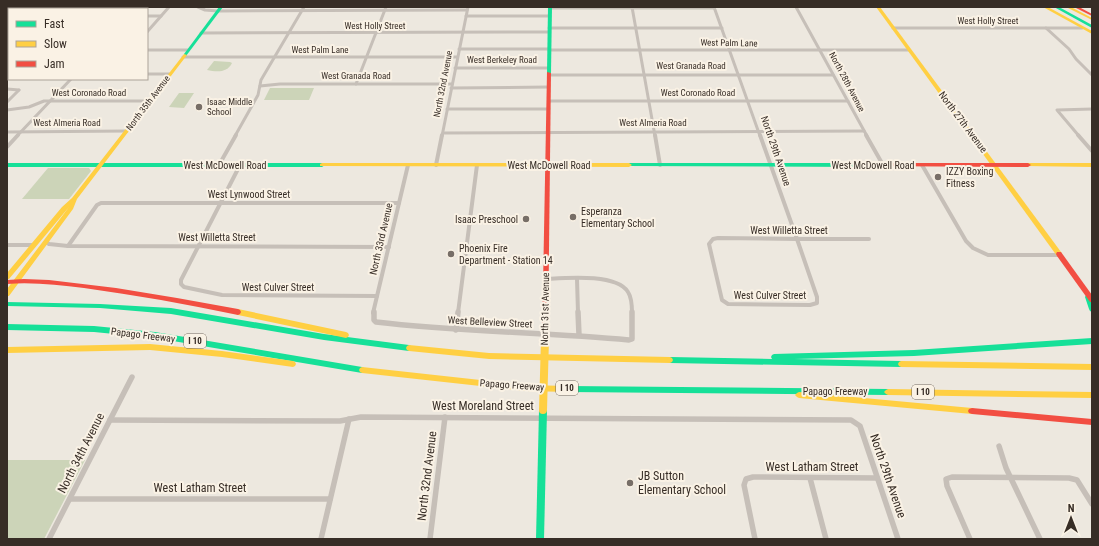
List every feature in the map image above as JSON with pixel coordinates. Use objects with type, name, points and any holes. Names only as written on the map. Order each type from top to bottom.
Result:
[{"type":"main road","name":"North 31st Avenue","points":[[540,539],[550,7]]},
{"type":"main road","name":"North 27th Avenue","points":[[878,7],[995,165],[1090,298],[1092,309]]},
{"type":"main road","points":[[1045,7],[1092,33]]},
{"type":"main road","points":[[1056,7],[1077,19],[1092,24]]},
{"type":"main road","points":[[1061,7],[1092,24]]},
{"type":"main road","points":[[1066,7],[1092,24]]},
{"type":"main road","points":[[1076,7],[1092,15]]},
{"type":"main road","name":"North 35th Avenue","points":[[7,276],[64,208],[74,199],[219,9]]},
{"type":"main road","name":"West McDowell Road","points":[[7,165],[1092,165]]},
{"type":"main road","name":"North 35th Avenue","points":[[7,294],[71,208],[74,199]]},
{"type":"main road","points":[[7,282],[25,280],[104,288],[182,300],[285,323],[326,330],[392,346]]},
{"type":"main road","points":[[7,304],[100,306],[172,311],[288,331],[392,346],[489,356],[576,359],[1092,366]]},
{"type":"main road","name":"Papago Freeway","points":[[7,327],[94,329],[154,335],[380,373],[527,388],[754,391],[836,390],[1092,395]]},
{"type":"main road","points":[[713,361],[914,353],[1092,341]]},
{"type":"main road","points":[[7,350],[131,347],[177,349],[313,367],[380,373]]},
{"type":"main road","points":[[754,391],[1092,422]]},
{"type":"street","points":[[148,31],[168,7]]},
{"type":"street","points":[[198,7],[208,10],[467,9]]},
{"type":"street","points":[[550,7],[714,7]]},
{"type":"street","points":[[632,7],[660,165]]},
{"type":"street","name":"North 29th Avenue","points":[[714,7],[772,165],[817,297],[817,303]]},
{"type":"street","name":"North 28th Avenue","points":[[796,7],[883,165]]},
{"type":"street","points":[[219,165],[258,95],[261,80],[303,9]]},
{"type":"street","points":[[356,84],[385,9]]},
{"type":"street","name":"North 32nd Avenue","points":[[436,165],[467,9]]},
{"type":"street","points":[[148,16],[161,16]]},
{"type":"street","points":[[466,16],[549,16]]},
{"type":"street","name":"West Holly Street","points":[[201,33],[376,33],[636,28],[722,28]]},
{"type":"street","name":"West Holly Street","points":[[893,28],[1082,28]]},
{"type":"street","points":[[1046,28],[1069,49],[1076,59],[1092,75]]},
{"type":"street","name":"West Palm Lane","points":[[459,49],[909,50]]},
{"type":"street","points":[[148,50],[188,50]]},
{"type":"street","name":"West Palm Lane","points":[[183,57],[457,57]]},
{"type":"street","name":"West Berkeley Road","points":[[455,68],[549,68]]},
{"type":"street","points":[[148,74],[170,74]]},
{"type":"street","name":"West Granada Road","points":[[549,74],[833,74]]},
{"type":"street","points":[[7,146],[70,80]]},
{"type":"street","name":"West Granada Road","points":[[260,86],[280,84],[356,84],[549,87]]},
{"type":"street","points":[[7,89],[19,90],[7,102]]},
{"type":"street","name":"West Coronado Road","points":[[7,110],[19,109],[40,102],[50,101],[149,101]]},
{"type":"street","name":"West Coronado Road","points":[[549,101],[848,101]]},
{"type":"street","points":[[447,109],[549,109]]},
{"type":"street","points":[[1092,109],[1057,110],[1092,151]]},
{"type":"street","name":"West Almeria Road","points":[[7,132],[127,131]]},
{"type":"street","name":"West Almeria Road","points":[[443,133],[864,131]]},
{"type":"street","points":[[198,246],[240,165]]},
{"type":"street","name":"North 33rd Avenue","points":[[373,318],[408,165]]},
{"type":"street","points":[[456,330],[478,165]]},
{"type":"street","points":[[922,165],[966,241],[973,248],[988,255],[1059,255]]},
{"type":"street","name":"West Lynwood Street","points":[[68,246],[98,204],[399,203]]},
{"type":"street","name":"West Willetta Street","points":[[723,301],[710,247],[711,241],[718,238],[869,239]]},
{"type":"street","name":"West Willetta Street","points":[[46,242],[49,244],[68,246],[389,247]]},
{"type":"street","points":[[7,245],[33,245]]},
{"type":"street","name":"West Culver Street","points":[[198,246],[181,280],[181,284],[190,289],[222,295],[377,296]]},
{"type":"street","points":[[545,279],[577,279],[579,335]]},
{"type":"street","name":"West Belleview Street","points":[[373,318],[376,322],[404,326],[545,336],[579,335],[629,340],[632,339],[633,335],[628,292],[624,288],[608,280],[577,279]]},
{"type":"street","name":"West Culver Street","points":[[723,301],[736,305],[810,305],[817,303]]},
{"type":"street","name":"North 34th Avenue","points":[[49,539],[132,376]]},
{"type":"street","name":"West Moreland Street","points":[[110,420],[340,420],[361,417],[445,417],[851,420],[856,422]]},
{"type":"street","name":"North 32nd Avenue","points":[[430,539],[445,417]]},
{"type":"street","points":[[321,539],[349,419]]},
{"type":"street","name":"North 29th Avenue","points":[[856,422],[860,426],[898,539]]},
{"type":"street","points":[[999,446],[1003,461],[1010,477],[1040,539]]},
{"type":"street","points":[[970,539],[946,479],[952,477],[1069,478],[1077,480],[1092,504]]},
{"type":"street","points":[[810,478],[826,539]]},
{"type":"street","name":"West Latham Street","points":[[755,539],[744,485],[746,479],[877,478]]},
{"type":"street","name":"West Latham Street","points":[[70,499],[330,499]]},
{"type":"green space","points":[[214,61],[232,63],[225,70],[207,70]]},
{"type":"green space","points":[[270,88],[314,88],[309,100],[264,100]]},
{"type":"green space","points":[[179,93],[194,93],[184,108],[169,107]]},
{"type":"green space","points":[[48,168],[89,168],[91,171],[69,199],[22,199]]},
{"type":"green space","points":[[7,460],[85,460],[44,539],[7,539]]},
{"type":"traffic: fast","points":[[185,55],[221,7]]},
{"type":"traffic: fast","points":[[549,73],[550,7]]},
{"type":"traffic: fast","points":[[1056,7],[1092,27]]},
{"type":"traffic: fast","points":[[7,165],[322,165]]},
{"type":"traffic: fast","points":[[629,165],[863,165]]},
{"type":"traffic: fast","points":[[1088,297],[1092,309]]},
{"type":"traffic: fast","points":[[7,304],[100,306],[171,311],[324,337],[409,348]]},
{"type":"traffic: fast","points":[[7,327],[94,329],[155,335],[362,370]]},
{"type":"traffic: fast","points":[[774,357],[914,353],[1092,341]]},
{"type":"traffic: fast","points":[[670,360],[901,364]]},
{"type":"traffic: fast","points":[[568,389],[888,392]]},
{"type":"traffic: fast","points":[[540,539],[543,410]]},
{"type":"traffic: slow","points":[[878,7],[1059,254]]},
{"type":"traffic: slow","points":[[1045,7],[1092,33]]},
{"type":"traffic: slow","points":[[1068,7],[1092,19]]},
{"type":"traffic: slow","points":[[7,277],[64,208],[74,199],[185,55]]},
{"type":"traffic: slow","points":[[322,165],[629,165]]},
{"type":"traffic: slow","points":[[1028,165],[1092,165]]},
{"type":"traffic: slow","points":[[7,294],[71,208],[74,199]]},
{"type":"traffic: slow","points":[[238,312],[346,335]]},
{"type":"traffic: slow","points":[[543,410],[545,339]]},
{"type":"traffic: slow","points":[[7,350],[150,347],[222,354],[293,364]]},
{"type":"traffic: slow","points":[[409,348],[489,356],[670,360]]},
{"type":"traffic: slow","points":[[901,364],[1092,367]]},
{"type":"traffic: slow","points":[[362,370],[527,388],[568,389]]},
{"type":"traffic: slow","points":[[888,392],[1092,395]]},
{"type":"traffic: slow","points":[[799,395],[972,411]]},
{"type":"traffic: jam","points":[[1076,7],[1092,15]]},
{"type":"traffic: jam","points":[[545,339],[549,73]]},
{"type":"traffic: jam","points":[[863,165],[1028,165]]},
{"type":"traffic: jam","points":[[1059,254],[1092,300]]},
{"type":"traffic: jam","points":[[7,282],[33,281],[95,287],[238,312]]},
{"type":"traffic: jam","points":[[972,411],[1092,422]]},
{"type":"place","name":"Isaac Middle School","points":[[199,107]]},
{"type":"place","name":"IZZY Boxing Fitness","points":[[938,177]]},
{"type":"place","name":"Esperanza Elementary School","points":[[573,217]]},
{"type":"place","name":"Isaac Preschool","points":[[526,219]]},
{"type":"place","name":"Phoenix Fire Department - Station 14","points":[[451,254]]},
{"type":"place","name":"JB Sutton Elementary School","points":[[630,483]]}]
